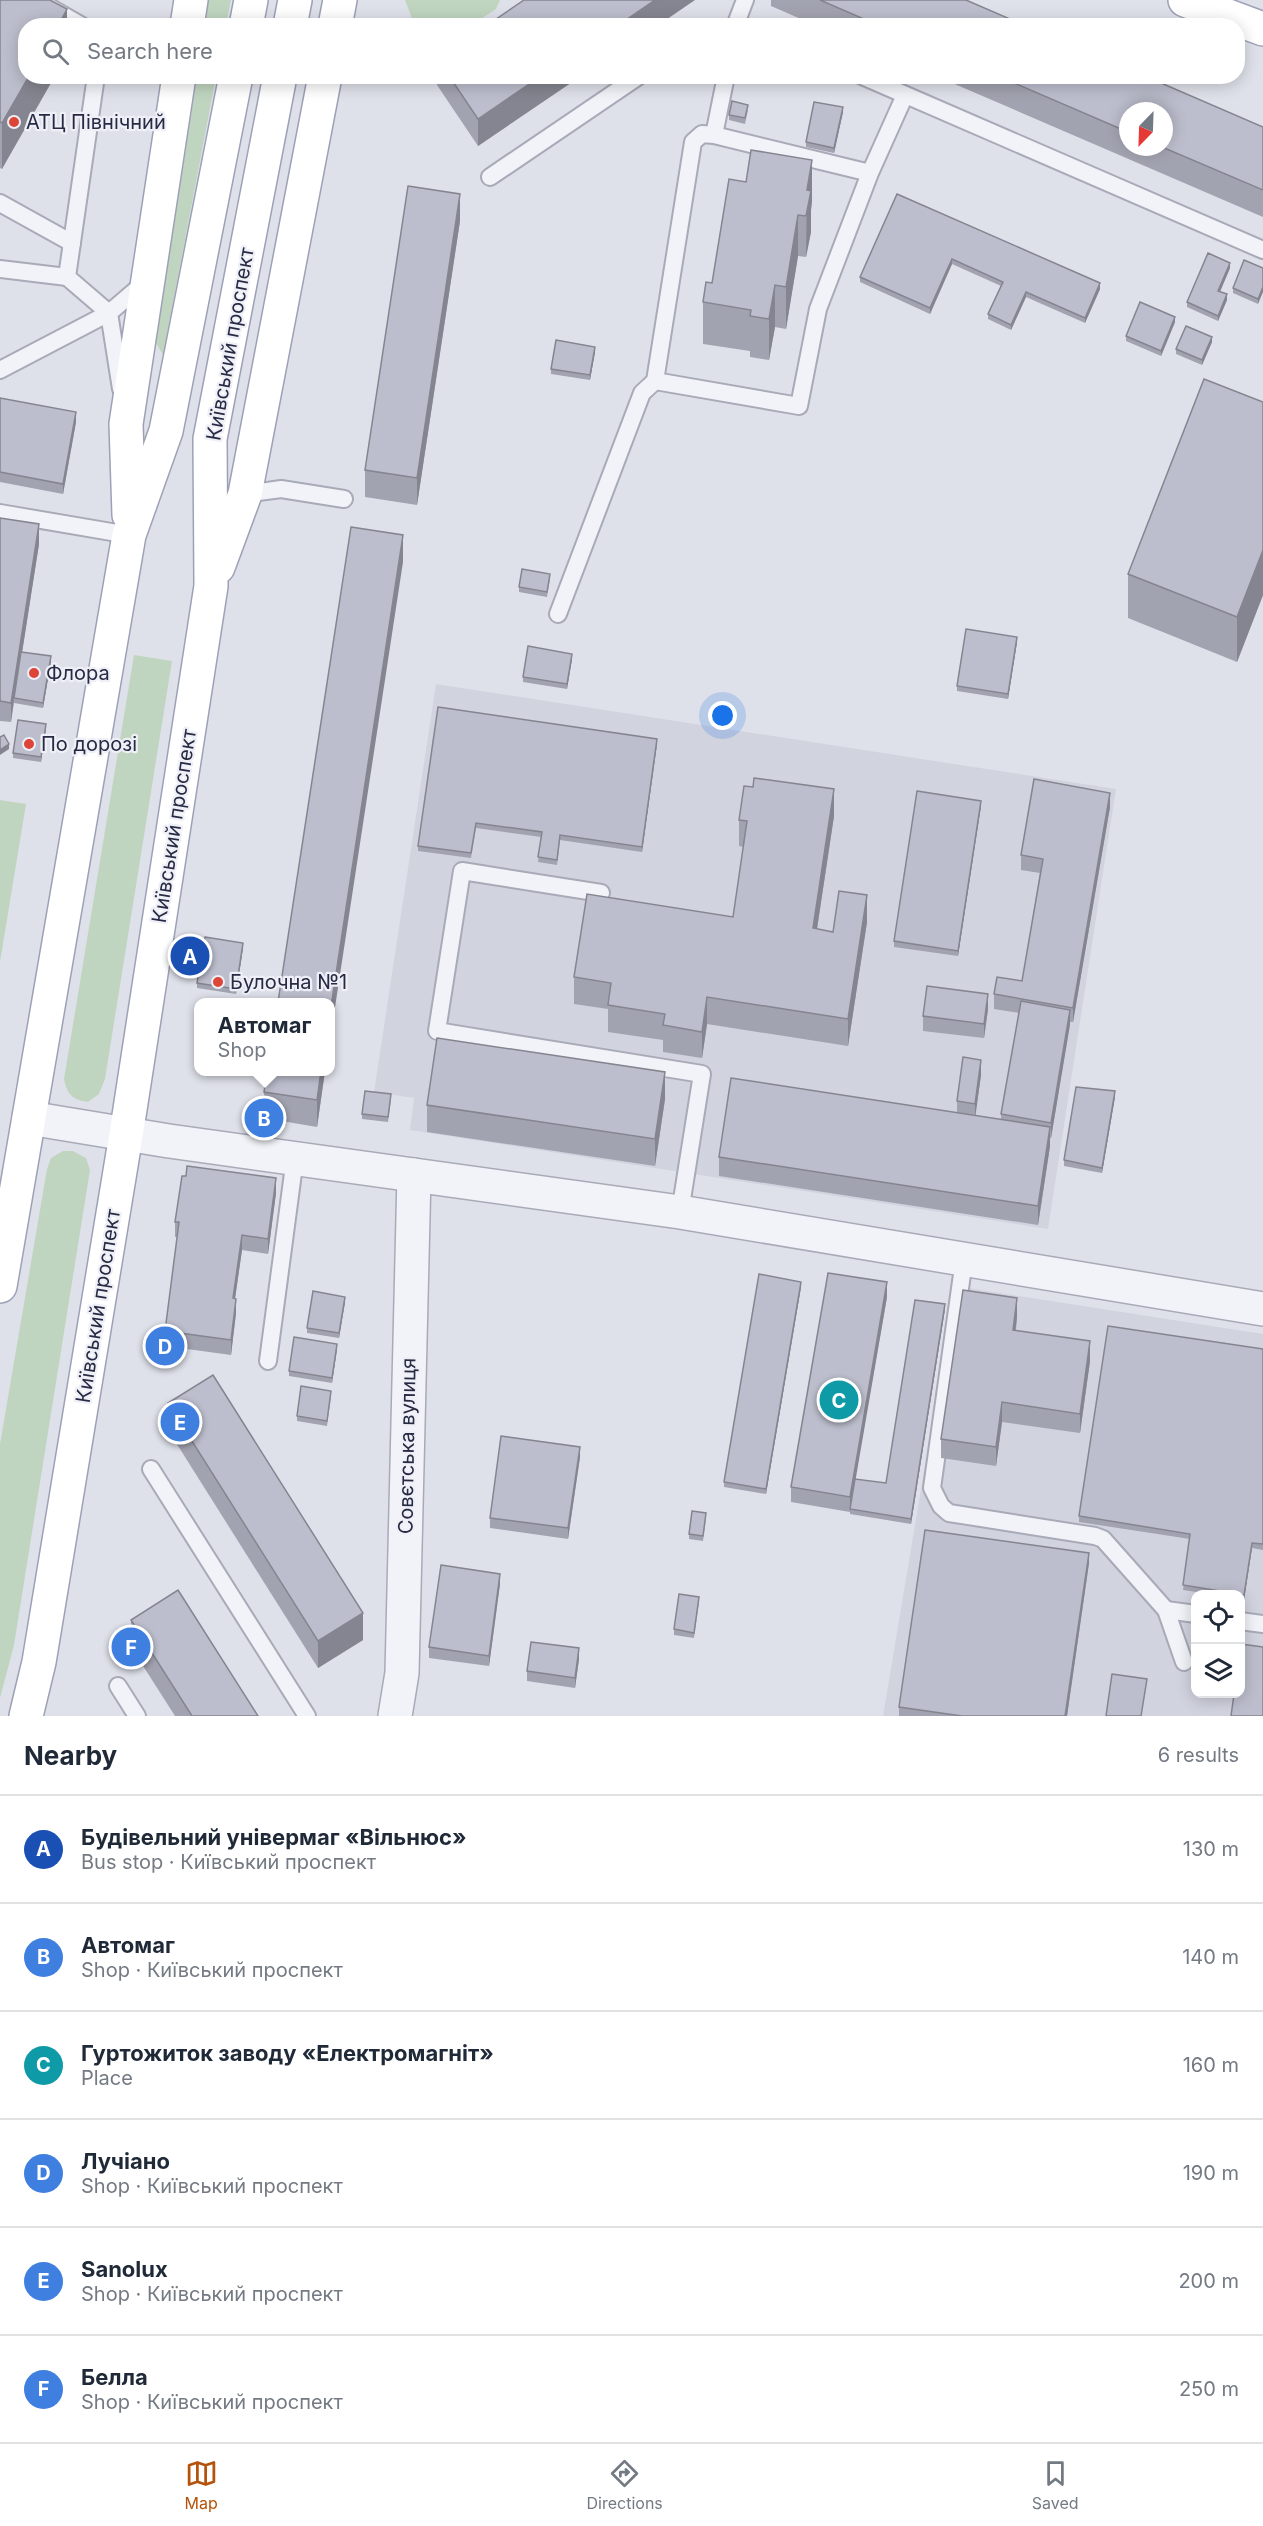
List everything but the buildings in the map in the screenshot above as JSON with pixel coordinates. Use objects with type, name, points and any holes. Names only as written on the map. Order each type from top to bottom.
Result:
[{"type":"main road","points":[[188,18],[191,0]]},
{"type":"main road","points":[[248,18],[251,0]]},
{"type":"main road","points":[[292,18],[295,0]]},
{"type":"main road","points":[[337,18],[340,0]]},
{"type":"main road","points":[[1185,0],[1233,18]]},
{"type":"main road","points":[[1245,22],[1263,29]]},
{"type":"main road","points":[[129,535],[126,424],[178,84]]},
{"type":"main road","points":[[0,1286],[129,535],[166,431],[234,84]]},
{"type":"main road","name":"Київський проспект","points":[[26,1716],[39,1662],[126,1135],[211,586],[210,439],[278,84]]},
{"type":"main road","points":[[211,586],[245,494],[323,84]]},
{"type":"street","points":[[29,1118],[126,1135],[680,1212],[1263,1309]]},
{"type":"street","name":"Совєтська вулиця","points":[[396,1716],[402,1673],[414,1175]]},
{"type":"lane","points":[[36,0],[68,18]]},
{"type":"lane","points":[[737,18],[745,0]]},
{"type":"lane","points":[[67,277],[95,84]]},
{"type":"lane","points":[[490,177],[627,84]]},
{"type":"lane","points":[[714,135],[724,84]]},
{"type":"lane","points":[[880,84],[1263,250]]},
{"type":"lane","points":[[655,381],[799,406],[818,309],[870,173],[905,95]]},
{"type":"lane","points":[[558,614],[642,393],[655,381],[693,142],[702,134],[714,135],[870,173]]},
{"type":"lane","points":[[0,203],[72,243]]},
{"type":"lane","points":[[0,268],[67,277],[109,313],[126,424]]},
{"type":"lane","points":[[0,370],[109,313],[147,280]]},
{"type":"lane","points":[[245,494],[281,489],[344,498]]},
{"type":"lane","points":[[0,513],[129,535]]},
{"type":"lane","points":[[601,893],[462,871],[436,1031],[702,1074],[680,1212]]},
{"type":"lane","points":[[268,1361],[296,1158]]},
{"type":"lane","points":[[964,1260],[932,1488],[936,1498],[949,1513],[1103,1539],[1166,1610],[1184,1662]]},
{"type":"lane","points":[[151,1469],[307,1716]]},
{"type":"lane","points":[[1166,1610],[1191,1613]]},
{"type":"lane","points":[[1245,1622],[1263,1624]]},
{"type":"lane","points":[[118,1686],[138,1716]]},
{"type":"shaded area","points":[[436,684],[1116,789],[1048,1229],[410,1130],[414,1098],[374,1092]]},
{"type":"shaded area","points":[[955,1286],[1263,1334],[1263,1716],[883,1716]]},
{"type":"green space","points":[[208,0],[231,0],[227,18],[206,18]]},
{"type":"green space","points":[[405,0],[500,0],[496,9],[482,18],[412,18]]},
{"type":"green space","points":[[196,84],[215,84],[163,355],[156,343]]},
{"type":"green space","points":[[134,655],[172,661],[105,1079],[99,1094],[88,1102],[72,1096],[64,1079]]},
{"type":"green space","points":[[0,800],[26,804],[0,962]]},
{"type":"green space","points":[[63,1151],[73,1151],[86,1158],[90,1170],[14,1645],[0,1698],[0,1444],[47,1169],[51,1158]]},
{"type":"place","name":"АТЦ Північний","points":[[14,122]]},
{"type":"place","name":"Флора","points":[[34,673]]},
{"type":"place","name":"По дорозі","points":[[29,744]]},
{"type":"place","name":"Будівельний універмаг «Вільнюс»","points":[[190,956]]},
{"type":"place","name":"Булочна №1","points":[[218,982]]},
{"type":"place","name":"Автомаг","points":[[264,1118]]},
{"type":"place","name":"Лучіано","points":[[165,1346]]},
{"type":"place","name":"Гуртожиток заводу «Електромагніт»","points":[[839,1400]]},
{"type":"place","name":"Sanolux","points":[[180,1422]]},
{"type":"place","name":"Белла","points":[[131,1647]]}]
